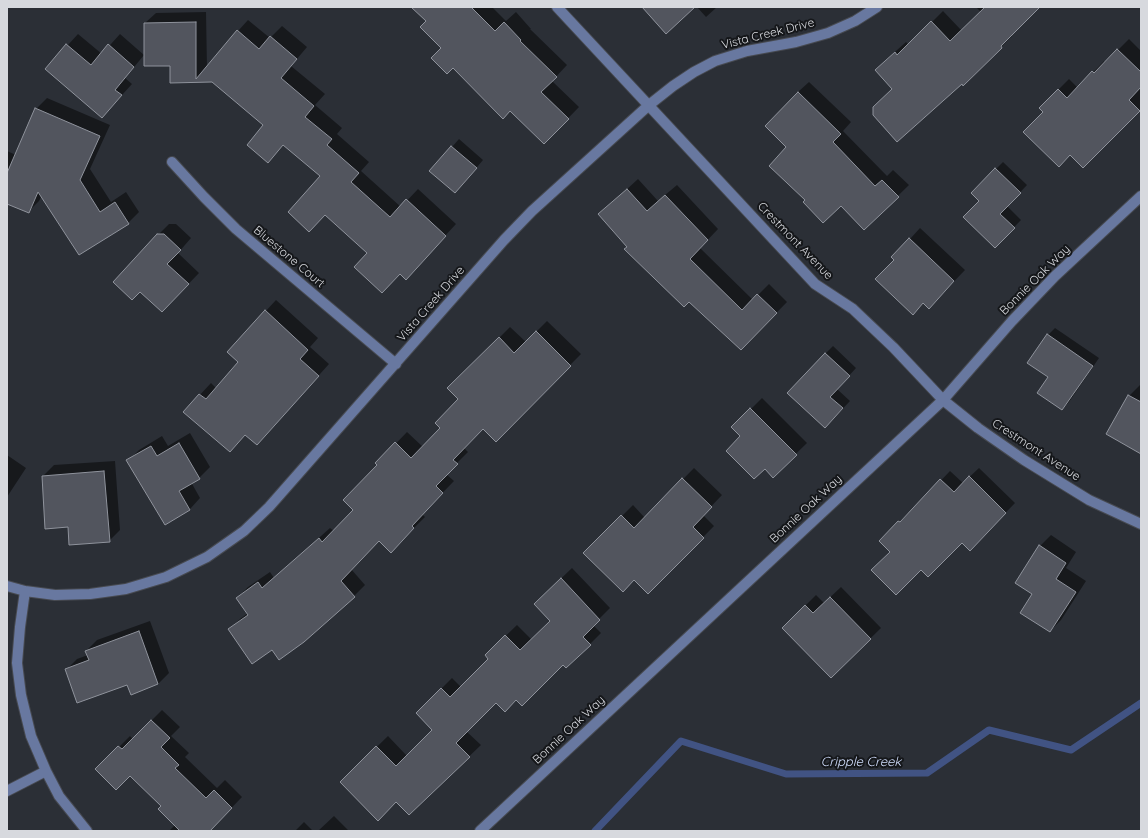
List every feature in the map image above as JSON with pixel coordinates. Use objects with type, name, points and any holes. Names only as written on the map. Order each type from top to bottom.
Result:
[{"type":"street","name":"Crestmont Avenue","points":[[557,7],[815,284],[853,310],[893,347],[942,400],[978,428],[1024,460],[1089,500],[1141,524]]},
{"type":"street","name":"Vista Creek Drive","points":[[7,586],[25,591],[55,595],[90,594],[126,589],[166,577],[207,557],[244,531],[269,507],[504,240],[529,215],[649,105],[678,82],[715,61],[747,51],[796,42],[828,33],[855,21],[878,7]]},
{"type":"street","name":"Bluestone Court","points":[[172,162],[236,229],[396,364]]},
{"type":"street","name":"Bonnie Oak Way","points":[[480,831],[942,400],[1012,321],[1049,282],[1141,196]]},
{"type":"street","points":[[25,591],[17,663],[21,695],[31,736],[46,772],[59,796],[87,831]]},
{"type":"street","points":[[7,791],[46,772]]},
{"type":"building","points":[[411,7],[471,7],[495,31],[504,22],[521,40],[520,41],[557,77],[541,92],[569,119],[544,144],[510,111],[503,119],[453,68],[447,74],[431,58],[441,48],[420,27],[426,21]]},
{"type":"building","points":[[642,7],[695,7],[666,34]]},
{"type":"building","points":[[985,7],[1040,7],[1001,46],[1002,48],[963,86],[962,84],[897,142],[873,115],[873,107],[892,89],[875,70],[895,52],[897,55],[931,21],[950,41]]},
{"type":"building","points":[[196,22],[196,79],[237,30],[259,49],[270,36],[297,59],[281,78],[314,106],[305,117],[332,139],[327,145],[359,173],[351,182],[390,217],[406,199],[446,236],[406,280],[400,274],[382,293],[354,267],[367,253],[325,215],[309,232],[288,212],[320,176],[283,145],[268,163],[247,145],[263,125],[212,82],[170,83],[170,66],[144,66],[144,23]]},
{"type":"building","points":[[66,44],[91,65],[108,44],[134,67],[115,90],[122,95],[102,118],[45,69]]},
{"type":"building","points":[[1117,49],[1141,72],[1141,87],[1129,100],[1140,111],[1083,168],[1070,155],[1059,167],[1023,132],[1043,112],[1039,108],[1058,89],[1067,98],[1092,71],[1094,73]]},
{"type":"building","points":[[798,92],[841,134],[833,142],[875,186],[882,180],[899,197],[864,230],[841,206],[823,223],[803,202],[805,200],[769,166],[786,147],[765,126]]},
{"type":"building","points":[[35,108],[100,136],[80,180],[100,212],[115,202],[129,224],[79,255],[38,192],[29,213],[7,204],[7,173]]},
{"type":"building","points":[[451,146],[477,168],[455,193],[429,171]]},
{"type":"building","points":[[995,168],[1021,193],[1000,214],[1015,228],[995,248],[963,217],[979,201],[971,193]]},
{"type":"building","points":[[627,189],[647,211],[665,195],[708,240],[690,259],[742,310],[757,294],[777,313],[741,350],[689,302],[684,307],[624,249],[627,247],[598,214]]},
{"type":"building","points":[[157,234],[164,234],[181,250],[167,264],[189,284],[162,312],[140,292],[132,300],[113,282]]},
{"type":"building","points":[[909,238],[954,281],[929,309],[923,303],[913,315],[875,279],[894,260],[891,257]]},
{"type":"building","points":[[265,310],[308,350],[300,359],[319,376],[257,445],[245,435],[230,452],[183,412],[199,394],[206,399],[238,362],[227,352]]},
{"type":"building","points":[[536,331],[571,366],[496,442],[483,429],[453,460],[458,464],[436,486],[443,493],[412,526],[414,528],[391,553],[379,541],[341,581],[355,597],[304,642],[279,660],[272,650],[252,664],[228,629],[248,615],[236,598],[258,582],[262,588],[319,538],[322,542],[353,510],[343,500],[377,465],[375,463],[395,442],[411,458],[440,428],[435,423],[458,399],[447,388],[499,337],[514,353]]},
{"type":"building","points":[[1047,334],[1093,366],[1062,410],[1037,393],[1048,377],[1027,363]]},
{"type":"building","points":[[825,353],[850,376],[830,397],[843,408],[825,428],[787,393]]},
{"type":"building","points":[[1128,395],[1141,402],[1141,454],[1106,434]]},
{"type":"building","points":[[750,408],[797,455],[773,478],[765,469],[754,479],[726,451],[740,436],[731,427]]},
{"type":"building","points":[[179,443],[200,479],[179,491],[190,510],[165,525],[126,460],[151,446],[157,456]]},
{"type":"building","points":[[104,471],[110,542],[69,545],[68,527],[45,529],[42,476]]},
{"type":"building","points":[[969,476],[1006,513],[970,551],[962,543],[928,577],[921,570],[896,595],[871,570],[890,552],[879,541],[898,521],[900,522],[940,479],[954,492]]},
{"type":"building","points":[[682,478],[712,507],[693,527],[704,538],[648,594],[634,580],[623,592],[583,553],[621,515],[634,528]]},
{"type":"building","points":[[1039,545],[1066,563],[1056,579],[1076,592],[1050,632],[1020,613],[1032,594],[1015,583]]},
{"type":"building","points":[[561,578],[600,620],[583,637],[591,645],[566,668],[563,665],[522,706],[516,700],[505,712],[496,703],[456,743],[470,757],[409,815],[396,802],[378,821],[340,782],[376,746],[396,766],[432,730],[416,713],[441,688],[450,697],[488,659],[485,655],[505,635],[520,650],[550,621],[534,604]]},
{"type":"building","points":[[830,597],[871,639],[831,678],[782,628],[805,605],[813,613]]},
{"type":"building","points":[[139,631],[158,684],[131,695],[127,685],[77,703],[65,669],[89,660],[85,651]]},
{"type":"building","points":[[151,720],[170,738],[161,747],[179,765],[175,768],[206,798],[214,790],[232,808],[210,831],[180,831],[158,809],[161,806],[130,776],[116,790],[95,769],[118,746],[122,749]]},
{"type":"waterway","name":"Cripple Creek","points":[[595,831],[681,741],[786,774],[927,773],[989,730],[1071,750],[1141,703]]}]
